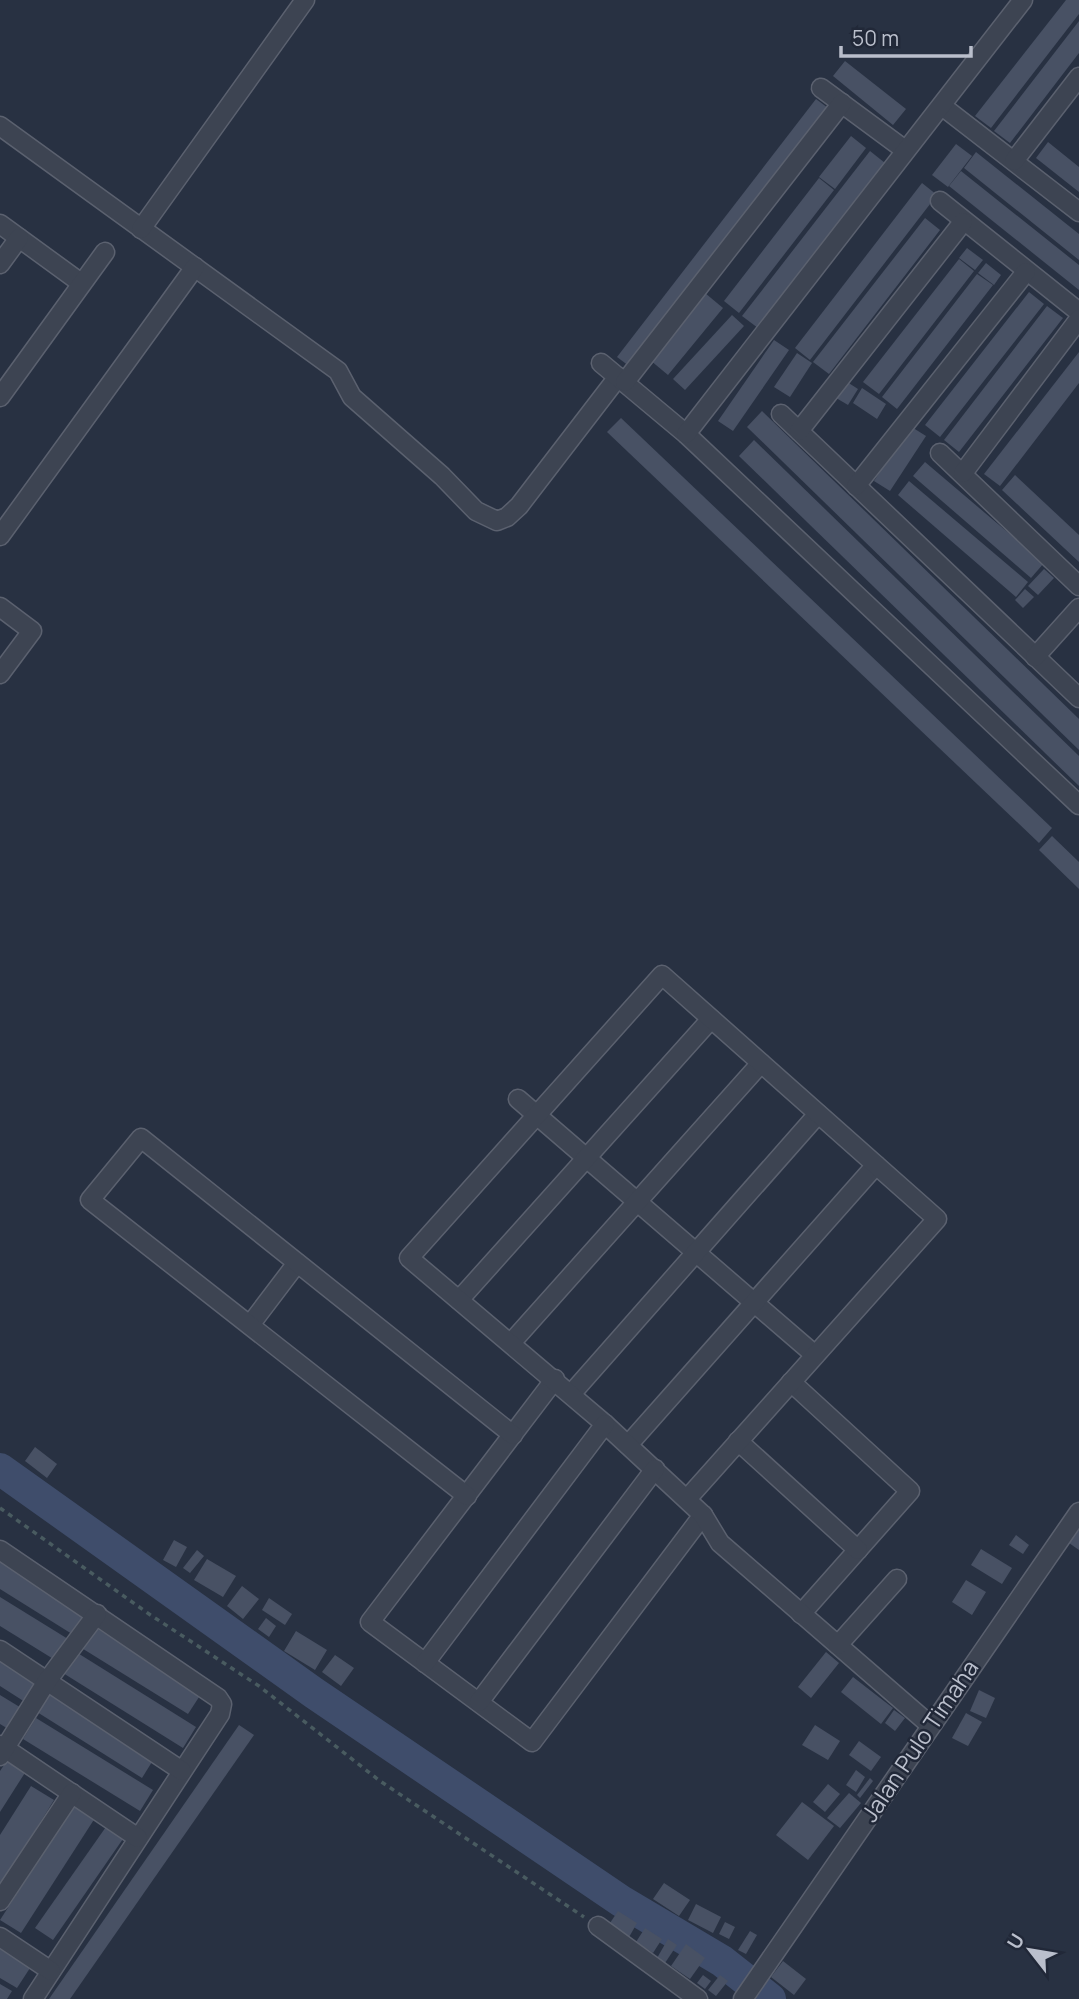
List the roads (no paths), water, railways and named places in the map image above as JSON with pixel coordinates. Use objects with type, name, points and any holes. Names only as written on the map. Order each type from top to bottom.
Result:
[{"type":"street","points":[[141,229],[305,0]]},
{"type":"street","points":[[686,434],[1023,0]]},
{"type":"street","points":[[1014,161],[1079,77]]},
{"type":"street","points":[[821,88],[905,150]]},
{"type":"street","points":[[0,126],[338,372],[352,397],[488,518],[497,521],[507,517],[519,506],[842,103]]},
{"type":"street","points":[[942,106],[1079,212]]},
{"type":"street","points":[[940,201],[1079,313]]},
{"type":"street","points":[[799,430],[963,222]]},
{"type":"street","points":[[0,224],[82,284]]},
{"type":"street","points":[[0,264],[19,238]]},
{"type":"street","points":[[0,397],[105,252]]},
{"type":"street","points":[[0,536],[195,267]]},
{"type":"street","points":[[856,486],[1026,272]]},
{"type":"street","points":[[963,473],[1079,319]]},
{"type":"street","points":[[601,363],[686,434],[1079,805]]},
{"type":"street","points":[[781,414],[1079,698]]},
{"type":"street","points":[[940,453],[1079,586]]},
{"type":"street","points":[[0,607],[32,631],[0,674]]},
{"type":"street","points":[[1034,657],[1079,608]]},
{"type":"street","points":[[687,1499],[937,1219],[662,975],[409,1258],[572,1394],[703,1514],[720,1543],[930,1725]]},
{"type":"street","points":[[459,1300],[711,1018]]},
{"type":"street","points":[[511,1343],[761,1063]]},
{"type":"street","points":[[518,1099],[815,1355]]},
{"type":"street","points":[[572,1394],[818,1114]]},
{"type":"street","points":[[467,1496],[90,1200],[141,1138],[513,1435]]},
{"type":"street","points":[[628,1445],[876,1165]]},
{"type":"street","points":[[250,1325],[297,1263]]},
{"type":"street","points":[[555,1379],[370,1622],[532,1742],[703,1514]]},
{"type":"street","points":[[791,1382],[910,1491],[801,1614]]},
{"type":"street","points":[[425,1663],[605,1424]]},
{"type":"street","points":[[738,1441],[858,1550]]},
{"type":"street","points":[[479,1702],[655,1469]]},
{"type":"street","name":"Jalan Pulo Timaha","points":[[743,1999],[1079,1512]]},
{"type":"street","points":[[0,1550],[97,1614],[218,1698],[222,1704],[220,1714],[33,1999]]},
{"type":"street","points":[[838,1645],[897,1579]]},
{"type":"street","points":[[97,1614],[47,1681],[2,1750],[138,1838]]},
{"type":"street","points":[[0,1650],[182,1771]]},
{"type":"street","points":[[0,1901],[72,1793]]},
{"type":"street","points":[[598,1926],[698,1999]]},
{"type":"street","points":[[0,1937],[51,1971]]},
{"type":"waterway","points":[[0,1469],[314,1693],[621,1901],[722,1961],[770,1999]]}]
